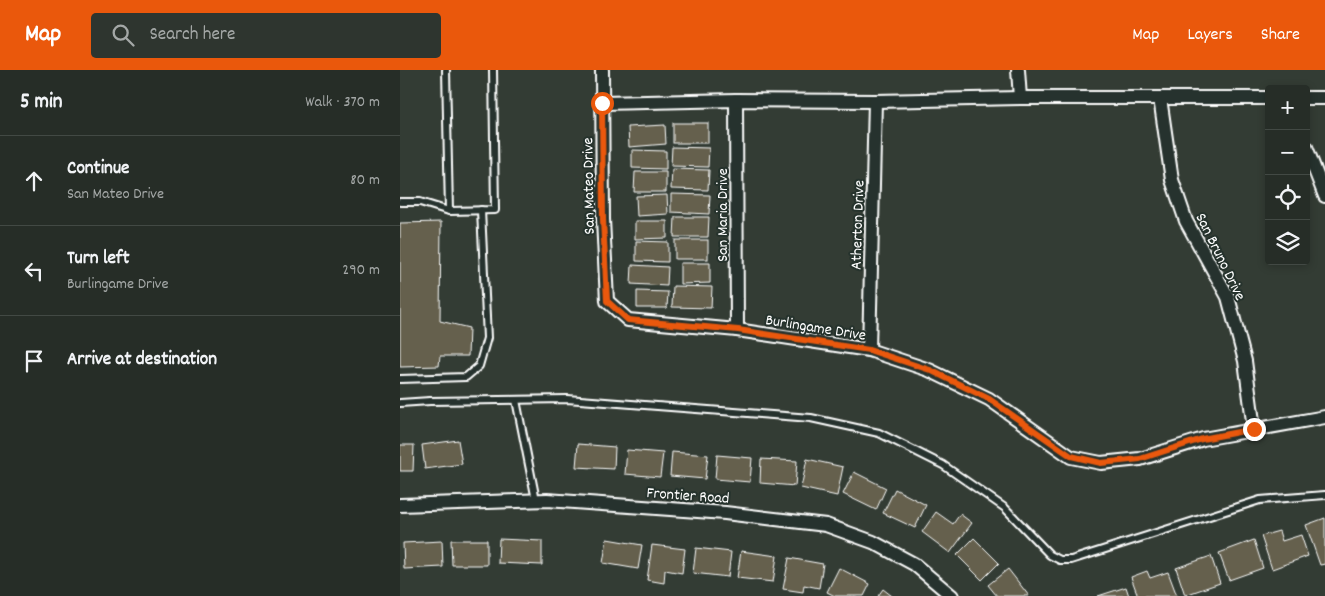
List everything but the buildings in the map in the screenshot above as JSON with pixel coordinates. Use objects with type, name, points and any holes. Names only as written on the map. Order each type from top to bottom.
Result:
[{"type":"street","name":"San Mateo Drive","points":[[602,70],[603,219],[607,301]]},
{"type":"street","points":[[1018,70],[1020,98]]},
{"type":"street","points":[[602,103],[736,100],[875,101],[1020,98],[1265,98]]},
{"type":"street","name":"San Bruno Drive","points":[[1160,98],[1172,180],[1186,221],[1228,297],[1245,361],[1254,429]]},
{"type":"street","points":[[1310,98],[1325,98]]},
{"type":"street","name":"San Maria Drive","points":[[736,100],[738,330]]},
{"type":"street","name":"Atherton Drive","points":[[869,350],[875,101]]},
{"type":"street","points":[[1310,158],[1325,196]]},
{"type":"street","name":"Burlingame Drive","points":[[607,301],[628,320],[738,330],[869,350],[930,370],[989,399],[1071,456],[1101,463],[1140,459],[1202,439],[1325,417]]},
{"type":"street","name":"Frontier Road","points":[[400,505],[536,500],[725,512],[826,525],[873,542],[914,564],[952,596]]},
{"type":"lane","points":[[446,70],[450,211]]},
{"type":"lane","points":[[400,202],[420,202],[450,211],[495,210],[494,70]]},
{"type":"lane","points":[[400,379],[466,377],[479,366],[486,338],[482,210]]},
{"type":"lane","points":[[400,403],[567,399],[811,418],[879,433],[943,465],[1005,508],[1050,555],[1060,560],[1071,560],[1260,500],[1325,495]]},
{"type":"lane","points":[[516,400],[536,500]]},
{"type":"route","points":[[602,103],[603,219],[607,301],[628,320],[738,330],[869,350],[930,370],[989,399],[1071,456],[1101,463],[1140,459],[1202,439],[1254,429]]}]
